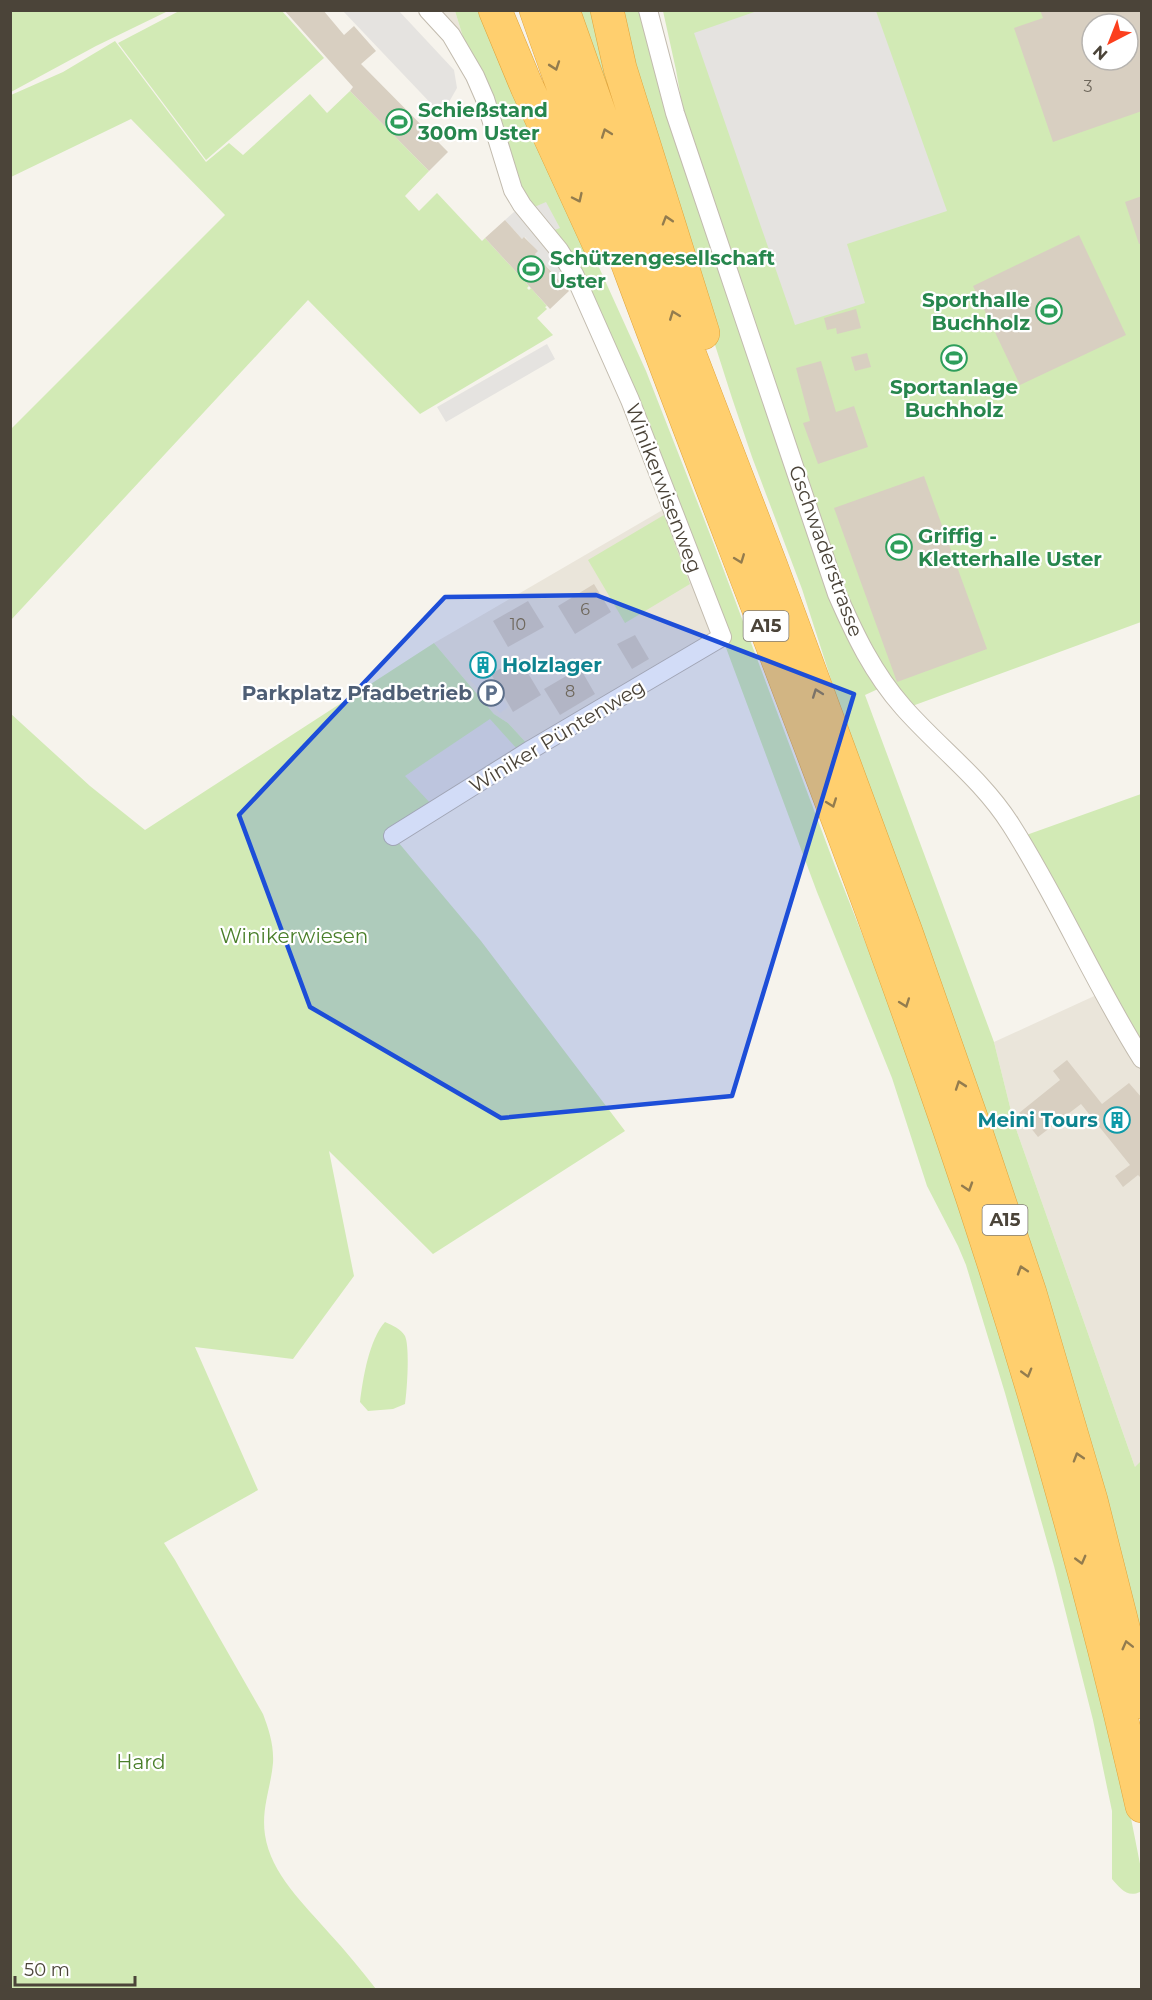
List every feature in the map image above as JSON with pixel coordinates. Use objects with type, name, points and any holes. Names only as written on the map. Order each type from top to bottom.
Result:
[{"type":"highway","points":[[495,10],[527,87],[639,330],[684,438],[707,477]]},
{"type":"highway","name":"A15","points":[[536,10],[707,477],[812,748],[953,1141],[1013,1324],[1071,1521],[1142,1806]]},
{"type":"highway","name":"A15","points":[[563,10],[628,194],[771,566],[906,932],[973,1123],[1030,1293],[1091,1500],[1142,1702]]},
{"type":"highway","points":[[607,10],[620,68],[696,314],[774,540],[771,566]]},
{"type":"street","name":"Winikerwisenweg","points":[[428,10],[451,35],[475,76],[485,99],[513,190],[522,205],[559,249],[574,274],[638,421],[722,637]]},
{"type":"street","name":"Gschwaderstrasse","points":[[648,10],[678,124],[837,594],[854,633],[868,660],[904,709],[979,784],[1011,825],[1142,1059]]},
{"type":"street","name":"Winiker Püntenweg","points":[[393,836],[532,749],[722,637]]},
{"type":"highlighted area","points":[[596,595],[854,694],[732,1096],[501,1118],[310,1007],[239,815],[445,597]]},
{"type":"shaded area","points":[[760,10],[876,11],[947,211],[847,244],[865,303],[795,325],[694,33]]},
{"type":"shaded area","points":[[343,11],[399,11],[454,70],[457,88],[449,102],[439,112]]},
{"type":"shaded area","points":[[428,11],[455,11],[475,76]]},
{"type":"shaded area","points":[[546,202],[560,228],[552,231],[532,208]]},
{"type":"shaded area","points":[[522,205],[574,274],[563,284],[535,254],[537,251],[525,237],[522,239],[505,220]]},
{"type":"shaded area","points":[[547,344],[555,359],[446,422],[437,407]]},
{"type":"shaded area","points":[[671,505],[722,637],[532,749],[508,723],[494,714],[434,643]]},
{"type":"shaded area","name":"Parkplatz Pfadbetrieb","points":[[485,671],[508,707],[500,713],[470,680]]},
{"type":"shaded area","points":[[490,719],[518,750],[432,805],[405,776]]},
{"type":"shaded area","points":[[1103,992],[1141,1059],[1141,1493],[1135,1467],[1014,1123],[994,1042]]},
{"type":"green space","points":[[11,10],[168,11],[96,46],[11,92]]},
{"type":"green space","points":[[181,10],[282,11],[324,58],[206,160],[118,43]]},
{"type":"green space","points":[[455,11],[486,11],[530,115],[646,371],[835,866],[916,1070],[976,1251],[1056,1520],[1127,1798],[1141,1869],[1140,1892],[1135,1894],[1121,1889],[1112,1879],[1112,1811],[1093,1720],[1054,1566],[966,1265],[927,1186],[892,1078],[817,892],[722,637],[574,274],[522,205],[475,76]]},
{"type":"green space","points":[[576,11],[598,11],[647,200]]},
{"type":"green space","points":[[614,11],[641,11],[878,689],[865,695],[994,1042],[1014,1123],[1135,1467],[1141,1461],[1141,1646],[802,589],[732,398],[636,98]]},
{"type":"green space","name":"Sportanlage Buchholz","points":[[663,11],[1141,11],[1141,622],[904,709],[859,626],[686,127]]},
{"type":"green space","points":[[115,41],[206,162],[229,143],[243,155],[310,94],[327,113],[350,91],[429,171],[405,196],[419,211],[437,193],[482,241],[485,238],[529,286],[527,288],[529,290],[531,288],[547,306],[545,307],[547,309],[537,318],[553,335],[420,414],[308,300],[11,620],[11,429],[225,215],[131,119],[11,177],[11,95],[63,72]]},
{"type":"green space","points":[[664,515],[690,584],[625,623],[588,560]]},
{"type":"green space","points":[[434,643],[494,714],[508,723],[532,749],[393,836],[481,941],[625,1131],[433,1254],[329,1151],[354,1276],[293,1359],[195,1347],[258,1490],[164,1543],[263,1714],[272,1744],[273,1756],[264,1825],[268,1849],[274,1863],[299,1900],[376,1989],[11,1989],[10,713],[90,786],[145,830]]},
{"type":"green space","points":[[1141,794],[1141,1059],[1018,838]]},
{"type":"green space","points":[[385,1322],[401,1331],[407,1342],[408,1369],[405,1404],[393,1409],[368,1411],[360,1402],[365,1371],[375,1339]]},
{"type":"building","points":[[284,10],[323,10],[344,35],[354,26],[376,51],[361,64],[448,152],[429,171],[350,91],[353,87]]},
{"type":"building","points":[[1040,10],[1142,10],[1142,111],[1053,142],[1014,28],[1043,18]]},
{"type":"building","points":[[1142,196],[1142,243],[1139,244],[1125,202]]},
{"type":"building","name":"Schützengesellschaft Uster","points":[[505,220],[522,239],[524,237],[538,251],[535,254],[569,291],[550,309],[485,238]]},
{"type":"building","name":"Sporthalle Buchholz","points":[[1079,235],[1126,335],[1020,385],[973,286]]},
{"type":"building","points":[[856,309],[861,328],[837,334],[836,328],[827,330],[824,318]]},
{"type":"building","points":[[867,353],[871,367],[855,371],[851,357]]},
{"type":"building","points":[[821,361],[836,412],[854,406],[868,447],[818,464],[803,423],[810,421],[796,368]]},
{"type":"building","name":"Griffig - Kletterhalle Uster","points":[[924,476],[987,649],[897,682],[834,508]]},
{"type":"building","points":[[594,584],[611,612],[575,634],[558,606]]},
{"type":"building","points":[[528,601],[544,627],[508,647],[493,621]]},
{"type":"building","points":[[635,635],[649,659],[632,669],[617,644]]},
{"type":"building","points":[[519,658],[541,695],[513,712],[491,674]]},
{"type":"building","points":[[580,668],[595,694],[560,715],[544,689]]},
{"type":"building","points":[[1067,1060],[1102,1104],[1129,1083],[1142,1098],[1142,1179],[1138,1175],[1123,1187],[1115,1176],[1130,1165],[1081,1104],[1038,1137],[1019,1113],[1060,1080],[1053,1071]]},
{"type":"place","name":"Schießstand 300m Uster","points":[[399,122]]},
{"type":"place","name":"Schützengesellschaft Uster","points":[[531,269]]},
{"type":"place","name":"Sporthalle Buchholz","points":[[1049,311]]},
{"type":"place","name":"Sportanlage Buchholz","points":[[954,358]]},
{"type":"place","name":"Griffig - Kletterhalle Uster","points":[[899,547]]},
{"type":"place","name":"Holzlager","points":[[483,665]]},
{"type":"place","name":"Parkplatz Pfadbetrieb","points":[[491,693]]},
{"type":"place","name":"Meini Tours","points":[[1117,1120]]},
{"type":"park label","name":"Winikerwiesen","points":[[294,936]]},
{"type":"park label","name":"Hard","points":[[141,1762]]}]
